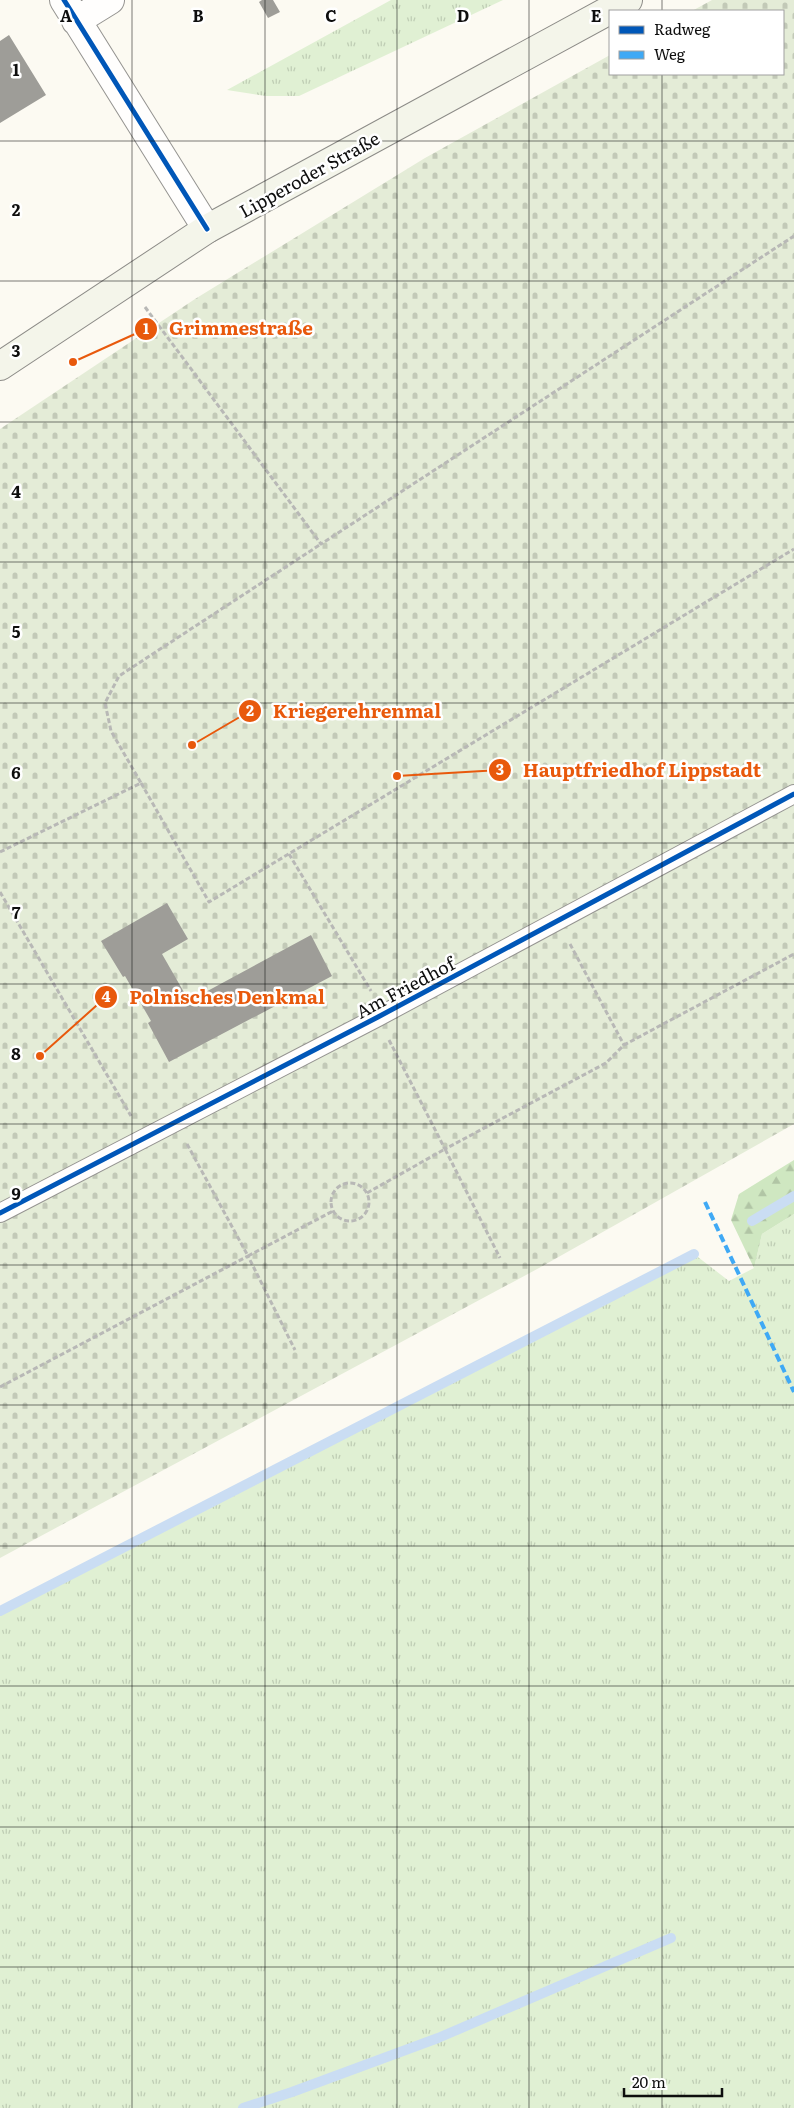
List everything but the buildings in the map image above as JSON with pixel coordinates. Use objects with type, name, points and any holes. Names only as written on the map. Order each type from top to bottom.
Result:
[{"type":"main road","name":"Lipperoder Straße","points":[[610,10],[628,0]]},
{"type":"main road","name":"Lipperoder Straße","points":[[0,366],[207,229],[609,10]]},
{"type":"street","points":[[110,0],[70,10],[207,229]]},
{"type":"lane","name":"Am Friedhof","points":[[0,1213],[381,1016],[794,794]]},
{"type":"path","points":[[794,236],[119,676],[105,703],[111,731],[209,902],[794,550]]},
{"type":"path","points":[[127,282],[321,544]]},
{"type":"path","points":[[0,852],[141,783]]},
{"type":"path","points":[[289,854],[381,1016],[445,1150],[500,1258]]},
{"type":"path","points":[[0,892],[144,1138]]},
{"type":"path","points":[[558,920],[624,1045]]},
{"type":"path","points":[[367,1193],[606,1064],[624,1045],[794,954]]},
{"type":"path","points":[[176,1121],[248,1256],[295,1350]]},
{"type":"path","points":[[344,1184],[357,1184],[367,1193],[369,1204],[364,1216],[359,1219],[347,1222],[336,1216],[332,1211],[331,1198],[338,1187],[344,1184]]},
{"type":"path","points":[[0,1387],[332,1211]]},
{"type":"green space","points":[[391,0],[503,0],[299,96],[266,96],[227,90]]},
{"type":"green space","points":[[712,0],[794,0],[794,1124],[539,1268],[0,1558],[0,429],[195,299],[425,158],[609,56],[609,75],[784,75],[784,10],[694,10]]},
{"type":"green space","points":[[794,1160],[794,1214],[762,1234],[754,1268],[731,1220],[739,1194]]},
{"type":"green space","points":[[794,1214],[794,2108],[0,2108],[0,1611],[694,1254],[729,1281],[754,1268],[762,1234]]},
{"type":"waterway","points":[[752,1221],[794,1196]]},
{"type":"waterway","points":[[0,1611],[694,1254]]},
{"type":"waterway","points":[[243,2108],[438,2038],[671,1938]]},
{"type":"marked path","points":[[705,1202],[794,1392]]},
{"type":"cycle path","points":[[64,0],[207,229]]},
{"type":"cycle path","points":[[0,1213],[378,1017],[794,794]]},
{"type":"place","name":"Grimmestraße","points":[[73,362]]},
{"type":"place","name":"Kriegerehrenmal","points":[[192,745]]},
{"type":"place","name":"Hauptfriedhof Lippstadt","points":[[397,776]]},
{"type":"place","name":"Polnisches Denkmal","points":[[40,1056]]}]
